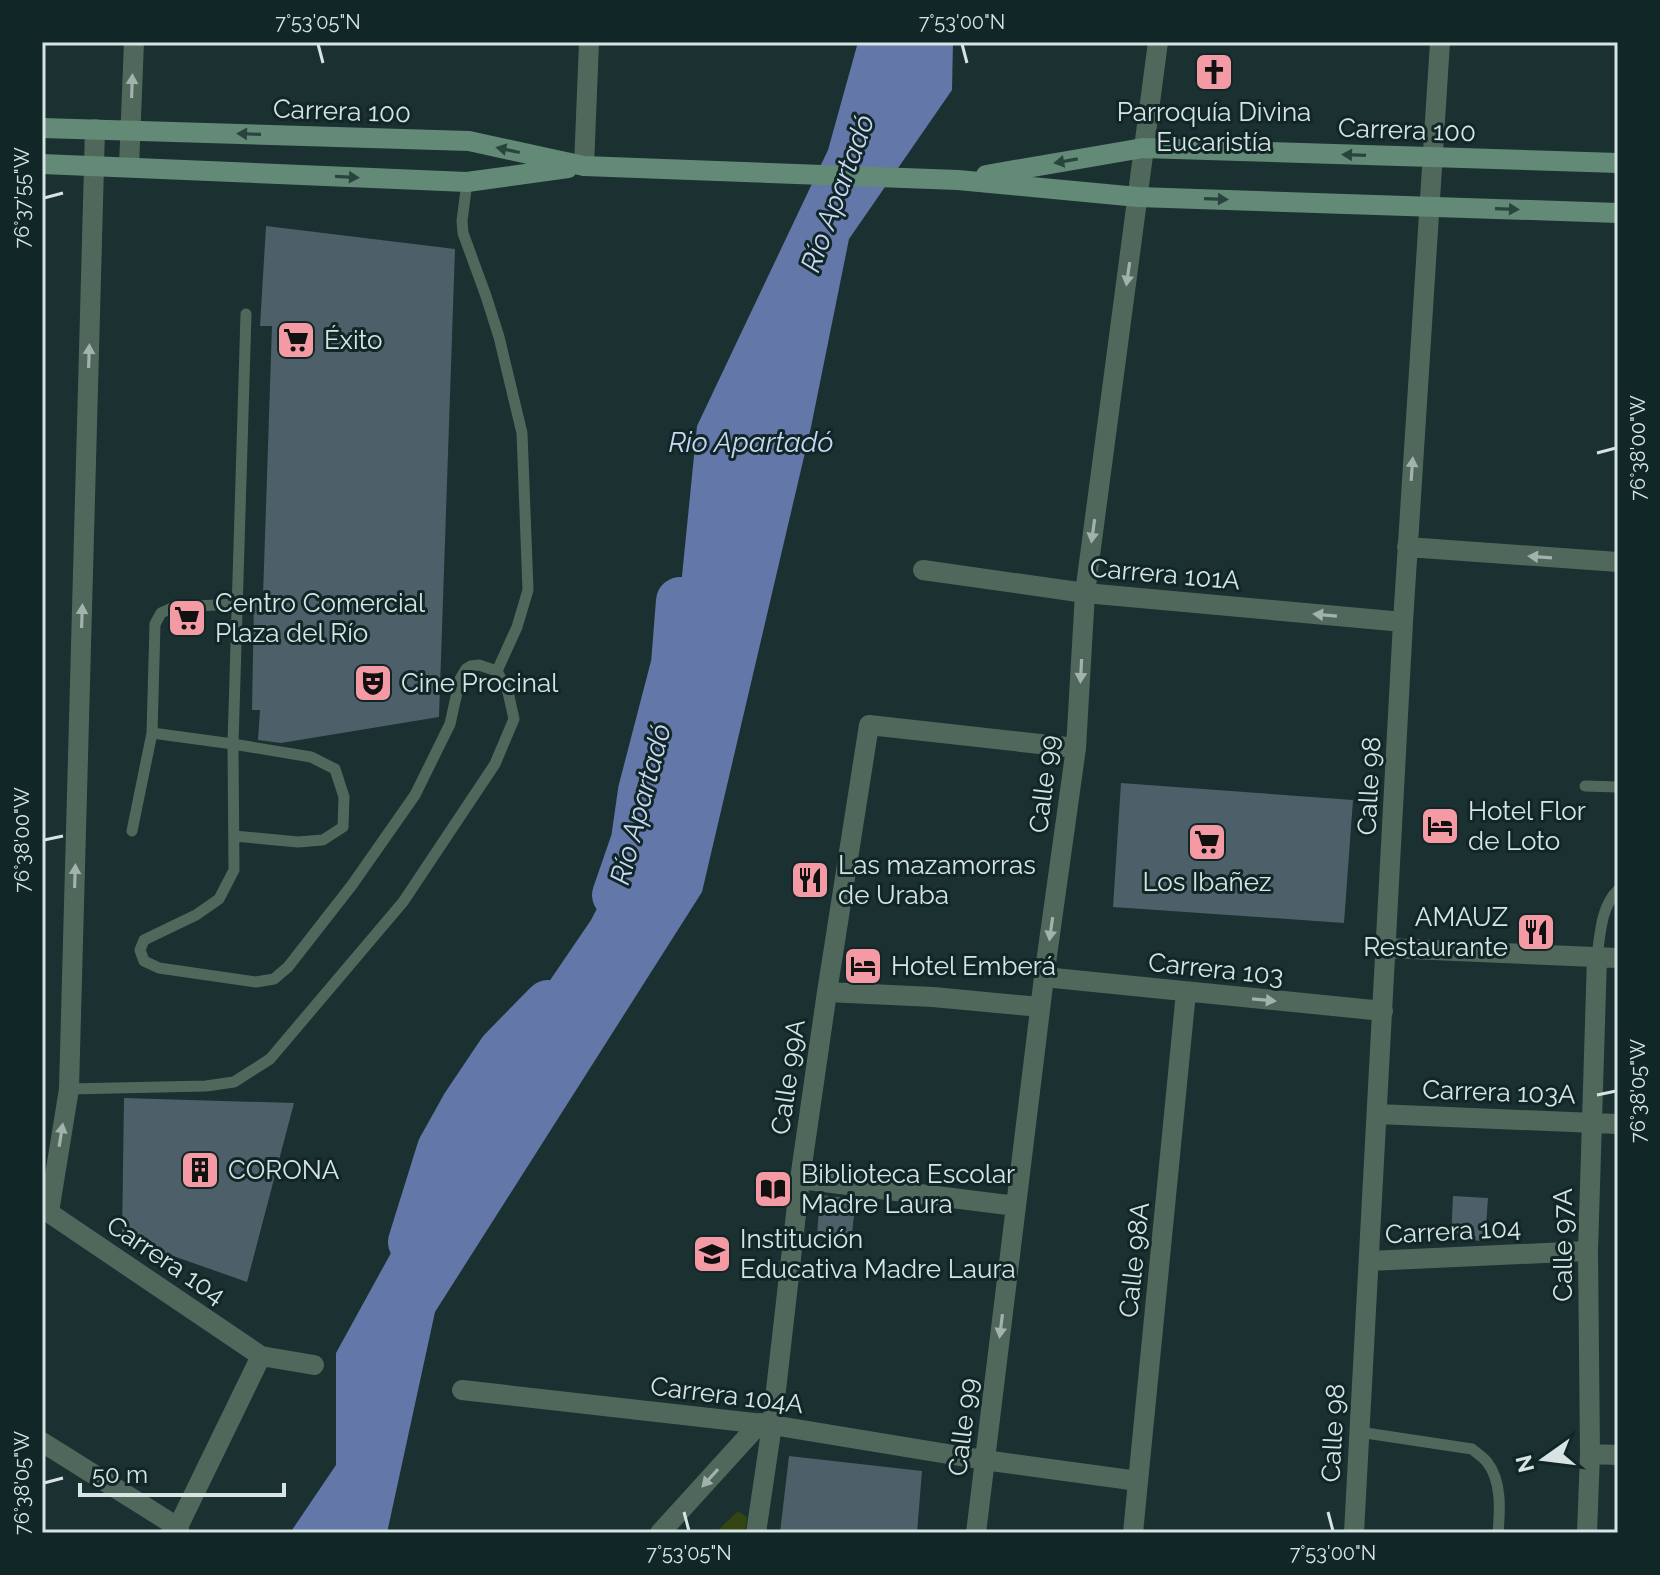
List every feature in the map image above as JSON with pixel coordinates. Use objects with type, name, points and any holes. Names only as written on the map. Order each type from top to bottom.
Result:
[{"type":"main road","name":"Carrera 100","points":[[42,128],[469,141],[584,166],[958,180],[1138,197],[1618,213]]},
{"type":"main road","name":"Carrera 100","points":[[958,180],[1143,148],[1618,163]]},
{"type":"main road","name":"Carrera 100","points":[[42,164],[467,182],[584,166]]},
{"type":"street","points":[[129,167],[134,42]]},
{"type":"street","points":[[584,166],[589,42]]},
{"type":"street","name":"Calle 99","points":[[976,1533],[1040,1007],[1076,748],[1085,593],[1158,42]]},
{"type":"street","name":"Calle 98","points":[[1354,1533],[1407,547],[1440,42]]},
{"type":"street","points":[[45,1210],[69,1089],[95,129]]},
{"type":"street","points":[[1407,547],[1618,562]]},
{"type":"street","name":"Carrera 101A","points":[[923,570],[1085,593],[1403,622]]},
{"type":"street","name":"Calle 99A","points":[[756,1533],[766,1424],[800,1179],[869,725],[1076,748]]},
{"type":"street","points":[[1386,948],[1618,958]]},
{"type":"street","name":"Calle 97A","points":[[1587,1533],[1590,1454],[1588,1251],[1597,957]]},
{"type":"street","name":"Carrera 103","points":[[1044,977],[1383,1011]]},
{"type":"street","points":[[827,992],[933,997],[1040,1007]]},
{"type":"street","name":"Calle 98A","points":[[1133,1533],[1186,992]]},
{"type":"street","name":"Carrera 103A","points":[[1377,1114],[1618,1124]]},
{"type":"street","points":[[800,1179],[1016,1206]]},
{"type":"street","name":"Carrera 104","points":[[45,1210],[261,1356]]},
{"type":"street","name":"Carrera 104","points":[[1369,1261],[1588,1251]]},
{"type":"street","points":[[42,1442],[177,1531],[261,1356],[314,1365]]},
{"type":"street","name":"Carrera 104A","points":[[462,1390],[766,1424],[984,1460],[1138,1481]]},
{"type":"street","points":[[660,1533],[766,1424]]},
{"type":"street","points":[[1590,1454],[1618,1455]]},
{"type":"lane","points":[[467,182],[463,233],[499,337],[522,433],[528,590],[517,627],[497,671]]},
{"type":"lane","points":[[69,1089],[206,1086],[234,1082],[270,1059],[403,902],[495,764],[514,719],[508,692],[497,671],[479,665],[466,669],[460,679],[450,724],[415,795],[352,885],[288,967],[274,979],[256,982],[159,968],[144,961],[140,950],[144,940],[196,915],[219,899],[234,870],[233,744],[246,314]]},
{"type":"lane","points":[[132,831],[152,733],[155,624],[161,613],[174,607],[237,604]]},
{"type":"lane","points":[[152,733],[311,757],[335,769],[344,797],[343,827],[323,840],[298,842],[234,836]]},
{"type":"lane","points":[[1585,786],[1618,787]]},
{"type":"lane","points":[[1597,957],[1604,911],[1618,890]]},
{"type":"lane","points":[[1359,1432],[1472,1449],[1486,1460],[1494,1475],[1500,1508],[1498,1533]]},
{"type":"green space","points":[[738,1511],[747,1517],[745,1533],[715,1533]]},
{"type":"water","name":"Rio Apartadó","points":[[858,42],[953,42],[952,90],[849,239],[811,427],[702,892],[435,1312],[387,1533],[290,1533],[336,1465],[336,1353],[502,1051],[591,920],[667,774],[679,606],[697,426],[828,150]]},
{"type":"building","points":[[266,226],[455,249],[439,717],[281,743],[258,740],[260,710],[252,710],[254,596],[263,596],[272,326],[260,326]]},
{"type":"building","points":[[1121,783],[1353,800],[1344,923],[1113,907]]},
{"type":"building","name":"CORONA","points":[[124,1098],[294,1103],[247,1282],[122,1238]]},
{"type":"building","points":[[820,1195],[856,1199],[851,1241],[817,1235]]},
{"type":"building","points":[[1453,1196],[1488,1198],[1485,1241],[1451,1239]]},
{"type":"building","points":[[789,1456],[922,1471],[917,1533],[780,1533]]},
{"type":"waterway","name":"Río Apartadó","points":[[616,895],[635,840],[642,791],[675,664],[680,601]]},
{"type":"waterway","name":"Río Apartadó","points":[[412,1242],[441,1149],[465,1106],[502,1051],[548,1004]]},
{"type":"place","name":"Parroquía Divina Eucaristía","points":[[1214,72]]},
{"type":"place","name":"Éxito","points":[[296,340]]},
{"type":"place","name":"Centro Comercial Plaza del Río","points":[[187,618]]},
{"type":"place","name":"Cine Procinal","points":[[373,683]]},
{"type":"place","name":"Hotel Flor de Loto","points":[[1440,826]]},
{"type":"place","name":"Los Ibañez","points":[[1207,842]]},
{"type":"place","name":"Las mazamorras de Uraba","points":[[810,880]]},
{"type":"place","name":"AMAUZ Restaurante","points":[[1536,932]]},
{"type":"place","name":"Hotel Emberá","points":[[863,966]]},
{"type":"place","name":"CORONA","points":[[200,1170]]},
{"type":"place","name":"Biblioteca Escolar Madre Laura","points":[[773,1189]]},
{"type":"place","name":"Institución Educativa Madre Laura","points":[[712,1254]]}]
